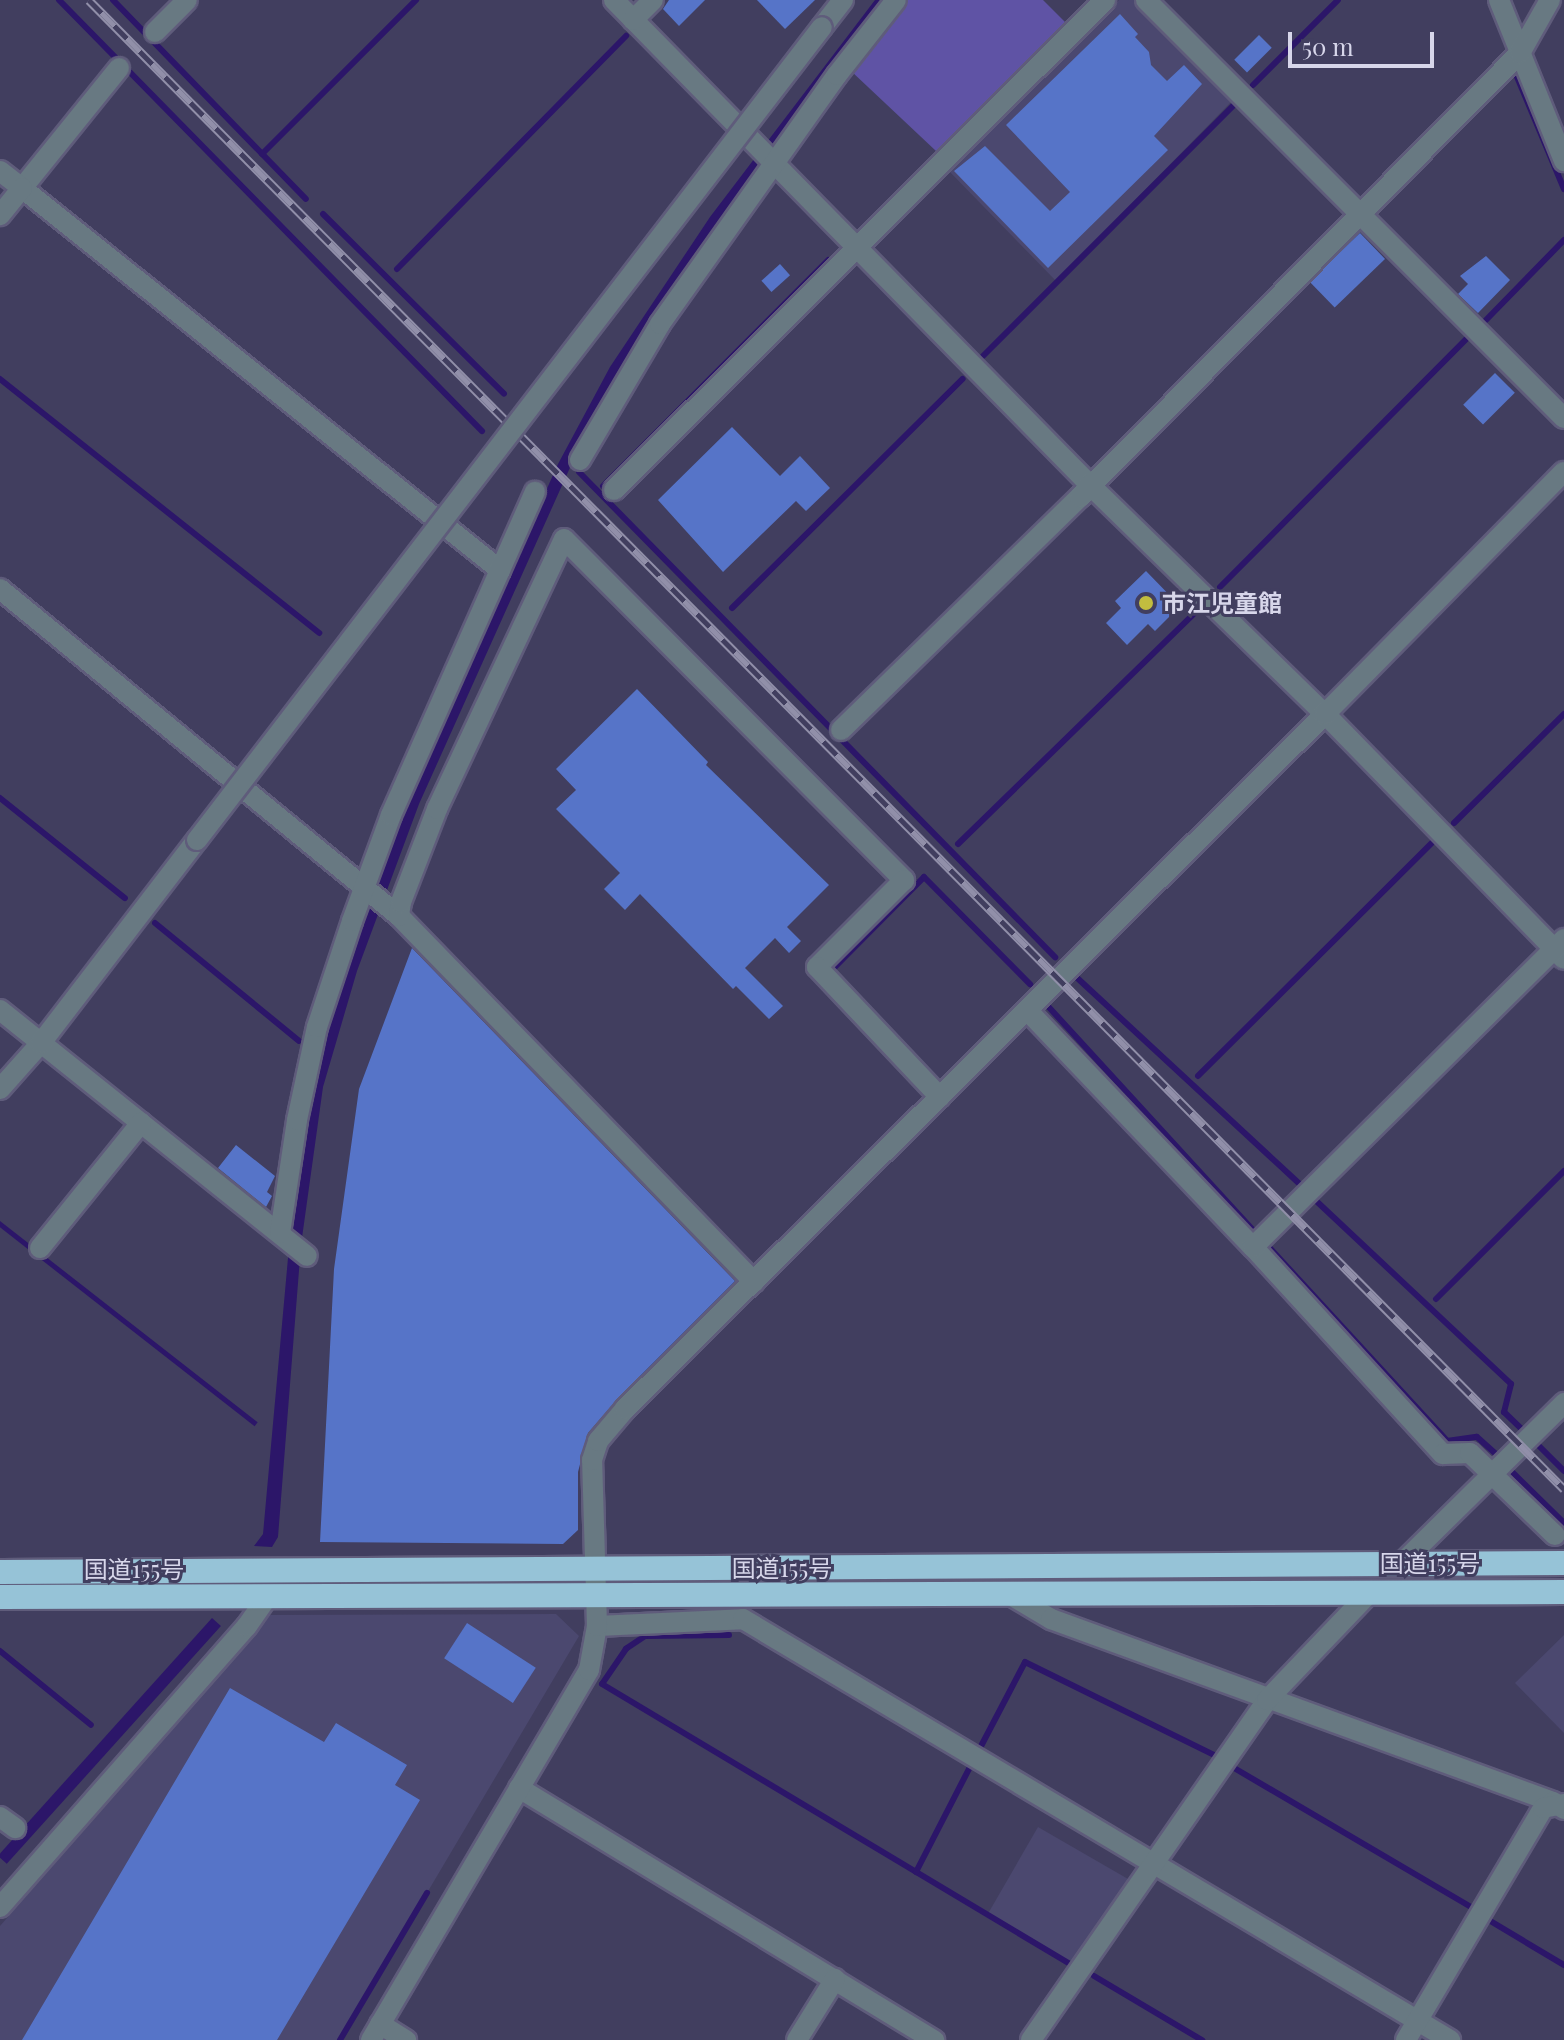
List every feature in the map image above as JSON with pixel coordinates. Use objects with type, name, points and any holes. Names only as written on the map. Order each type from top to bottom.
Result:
[{"type":"highway","name":"国道155号","points":[[0,1572],[596,1566],[1564,1563]]},
{"type":"highway","name":"国道155号","points":[[0,1597],[1564,1592]]},
{"type":"street","points":[[155,32],[187,0]]},
{"type":"street","points":[[614,0],[1090,485],[1561,949],[1253,1247]]},
{"type":"street","points":[[633,20],[653,0]]},
{"type":"street","points":[[0,1089],[41,1043],[843,0]]},
{"type":"street","points":[[580,460],[660,324],[768,158],[896,0]]},
{"type":"street","points":[[614,490],[854,246],[1105,0]]},
{"type":"street","points":[[1146,0],[1564,418]]},
{"type":"street","points":[[1499,0],[1564,161]]},
{"type":"street","points":[[841,730],[1520,53],[1550,0]]},
{"type":"street","points":[[0,215],[119,68]]},
{"type":"street","points":[[0,171],[500,570]]},
{"type":"street","points":[[406,2040],[375,2032],[589,1670],[597,1626],[592,1460],[598,1441],[625,1409],[1325,714],[1564,472]]},
{"type":"street","points":[[283,1236],[297,1120],[317,1027],[391,815],[535,492]]},
{"type":"street","points":[[399,916],[401,902],[437,809],[564,539],[904,880],[817,967],[940,1097]]},
{"type":"street","points":[[0,589],[399,916],[754,1282]]},
{"type":"street","points":[[0,1010],[305,1254]]},
{"type":"street","points":[[1027,1010],[1253,1247],[1443,1454],[1470,1453],[1555,1535]]},
{"type":"street","points":[[40,1248],[141,1123]]},
{"type":"street","points":[[1400,1565],[1564,1403]]},
{"type":"street","points":[[1031,2040],[1267,1700],[1371,1591]]},
{"type":"street","points":[[1009,1594],[1051,1619],[1562,1806]]},
{"type":"street","points":[[0,1907],[247,1626],[267,1597]]},
{"type":"street","points":[[597,1626],[743,1619],[1450,2040]]},
{"type":"street","points":[[519,1788],[934,2040]]},
{"type":"street","points":[[1406,2040],[1543,1808],[1562,1806]]},
{"type":"street","points":[[797,2040],[835,1979]]},
{"type":"shaded area","points":[[875,0],[891,0],[586,432],[419,804],[357,971],[323,1087],[301,1245],[278,1537],[272,1547],[254,1546],[263,1534],[290,1236],[308,1097],[347,962],[408,798],[558,464],[610,367],[710,217]]},
{"type":"shaded area","points":[[907,0],[1043,0],[1065,22],[936,151],[851,71]]},
{"type":"shaded area","points":[[1119,0],[1137,0],[1233,100],[1056,281],[947,169]]},
{"type":"shaded area","points":[[0,1221],[258,1422],[255,1426],[0,1227]]},
{"type":"shaded area","points":[[556,1614],[579,1636],[340,2040],[0,2040],[0,1926],[252,1638],[266,1615]]},
{"type":"shaded area","points":[[212,1618],[221,1626],[7,1864],[0,1853]]},
{"type":"shaded area","points":[[1564,1635],[1564,1733],[1515,1683]]},
{"type":"shaded area","points":[[1038,1827],[1135,1883],[1084,1970],[988,1914]]},
{"type":"building","points":[[669,0],[705,0],[679,26],[663,9]]},
{"type":"building","points":[[757,0],[815,0],[785,29]]},
{"type":"building","points":[[1120,14],[1149,52],[1151,65],[1167,81],[1184,65],[1202,84],[1154,136],[1168,150],[1048,268],[954,171],[985,146],[1050,211],[1070,192],[1006,125]]},
{"type":"building","points":[[1259,35],[1272,48],[1247,72],[1234,60]]},
{"type":"building","points":[[1360,233],[1385,259],[1335,308],[1310,282]]},
{"type":"building","points":[[1486,256],[1510,280],[1478,313],[1458,294],[1468,284],[1460,276]]},
{"type":"building","points":[[780,264],[790,275],[771,292],[761,281]]},
{"type":"building","points":[[1495,373],[1515,393],[1483,425],[1463,405]]},
{"type":"building","points":[[732,427],[780,476],[800,456],[830,488],[806,511],[796,501],[723,572],[658,500]]},
{"type":"building","points":[[1146,571],[1180,606],[1155,631],[1148,624],[1127,645],[1106,623],[1121,608],[1115,601]]},
{"type":"building","points":[[637,689],[708,762],[706,765],[829,885],[787,927],[801,941],[789,953],[775,938],[745,968],[783,1006],[769,1019],[736,986],[733,989],[640,894],[625,910],[604,889],[620,873],[556,809],[576,790],[556,769]]},
{"type":"building","points":[[412,948],[735,1281],[620,1396],[588,1433],[578,1472],[578,1530],[563,1544],[320,1542],[334,1269],[359,1089]]},
{"type":"building","points":[[236,1145],[275,1176],[267,1192],[272,1196],[266,1207],[218,1168]]},
{"type":"building","points":[[467,1623],[536,1668],[513,1703],[444,1658]]},
{"type":"building","points":[[230,1688],[324,1742],[336,1723],[407,1765],[395,1785],[420,1800],[277,2040],[22,2040]]},
{"type":"waterway","points":[[59,0],[482,431]]},
{"type":"waterway","points":[[113,0],[306,199]]},
{"type":"waterway","points":[[262,154],[416,0]]},
{"type":"waterway","points":[[1253,85],[1338,0]]},
{"type":"waterway","points":[[397,269],[626,36]]},
{"type":"waterway","points":[[1515,72],[1564,189]]},
{"type":"waterway","points":[[983,356],[1234,105]]},
{"type":"waterway","points":[[323,214],[504,394]]},
{"type":"waterway","points":[[1486,320],[1564,240]]},
{"type":"waterway","points":[[603,486],[828,260]]},
{"type":"waterway","points":[[1220,587],[1466,339]]},
{"type":"waterway","points":[[0,379],[319,633]]},
{"type":"waterway","points":[[732,608],[963,379]]},
{"type":"waterway","points":[[579,472],[1055,957]]},
{"type":"waterway","points":[[958,844],[1199,609]]},
{"type":"waterway","points":[[1454,823],[1564,714]]},
{"type":"waterway","points":[[0,798],[125,898]]},
{"type":"waterway","points":[[1198,1076],[1434,841]]},
{"type":"waterway","points":[[829,973],[924,877],[1030,984]]},
{"type":"waterway","points":[[155,923],[299,1041]]},
{"type":"waterway","points":[[1074,975],[1303,1187]]},
{"type":"waterway","points":[[1045,1003],[1257,1234]]},
{"type":"waterway","points":[[1436,1299],[1564,1171]]},
{"type":"waterway","points":[[1312,1197],[1511,1384],[1504,1412],[1525,1432]]},
{"type":"waterway","points":[[1268,1246],[1447,1441],[1477,1437],[1497,1455]]},
{"type":"waterway","points":[[1535,1442],[1564,1471]]},
{"type":"waterway","points":[[1509,1469],[1564,1523]]},
{"type":"waterway","points":[[729,1635],[645,1636],[626,1649],[602,1684],[1070,1964]]},
{"type":"waterway","points":[[0,1651],[91,1725]]},
{"type":"waterway","points":[[979,1750],[1025,1662],[1218,1757]]},
{"type":"waterway","points":[[916,1872],[973,1761]]},
{"type":"waterway","points":[[1229,1765],[1476,1910]]},
{"type":"waterway","points":[[340,2040],[427,1893]]},
{"type":"waterway","points":[[1487,1919],[1564,1965]]},
{"type":"waterway","points":[[1094,1976],[1202,2040]]},
{"type":"railway","points":[[89,0],[1564,1489]]},
{"type":"place","name":"市江児童館","points":[[1146,603]]}]
